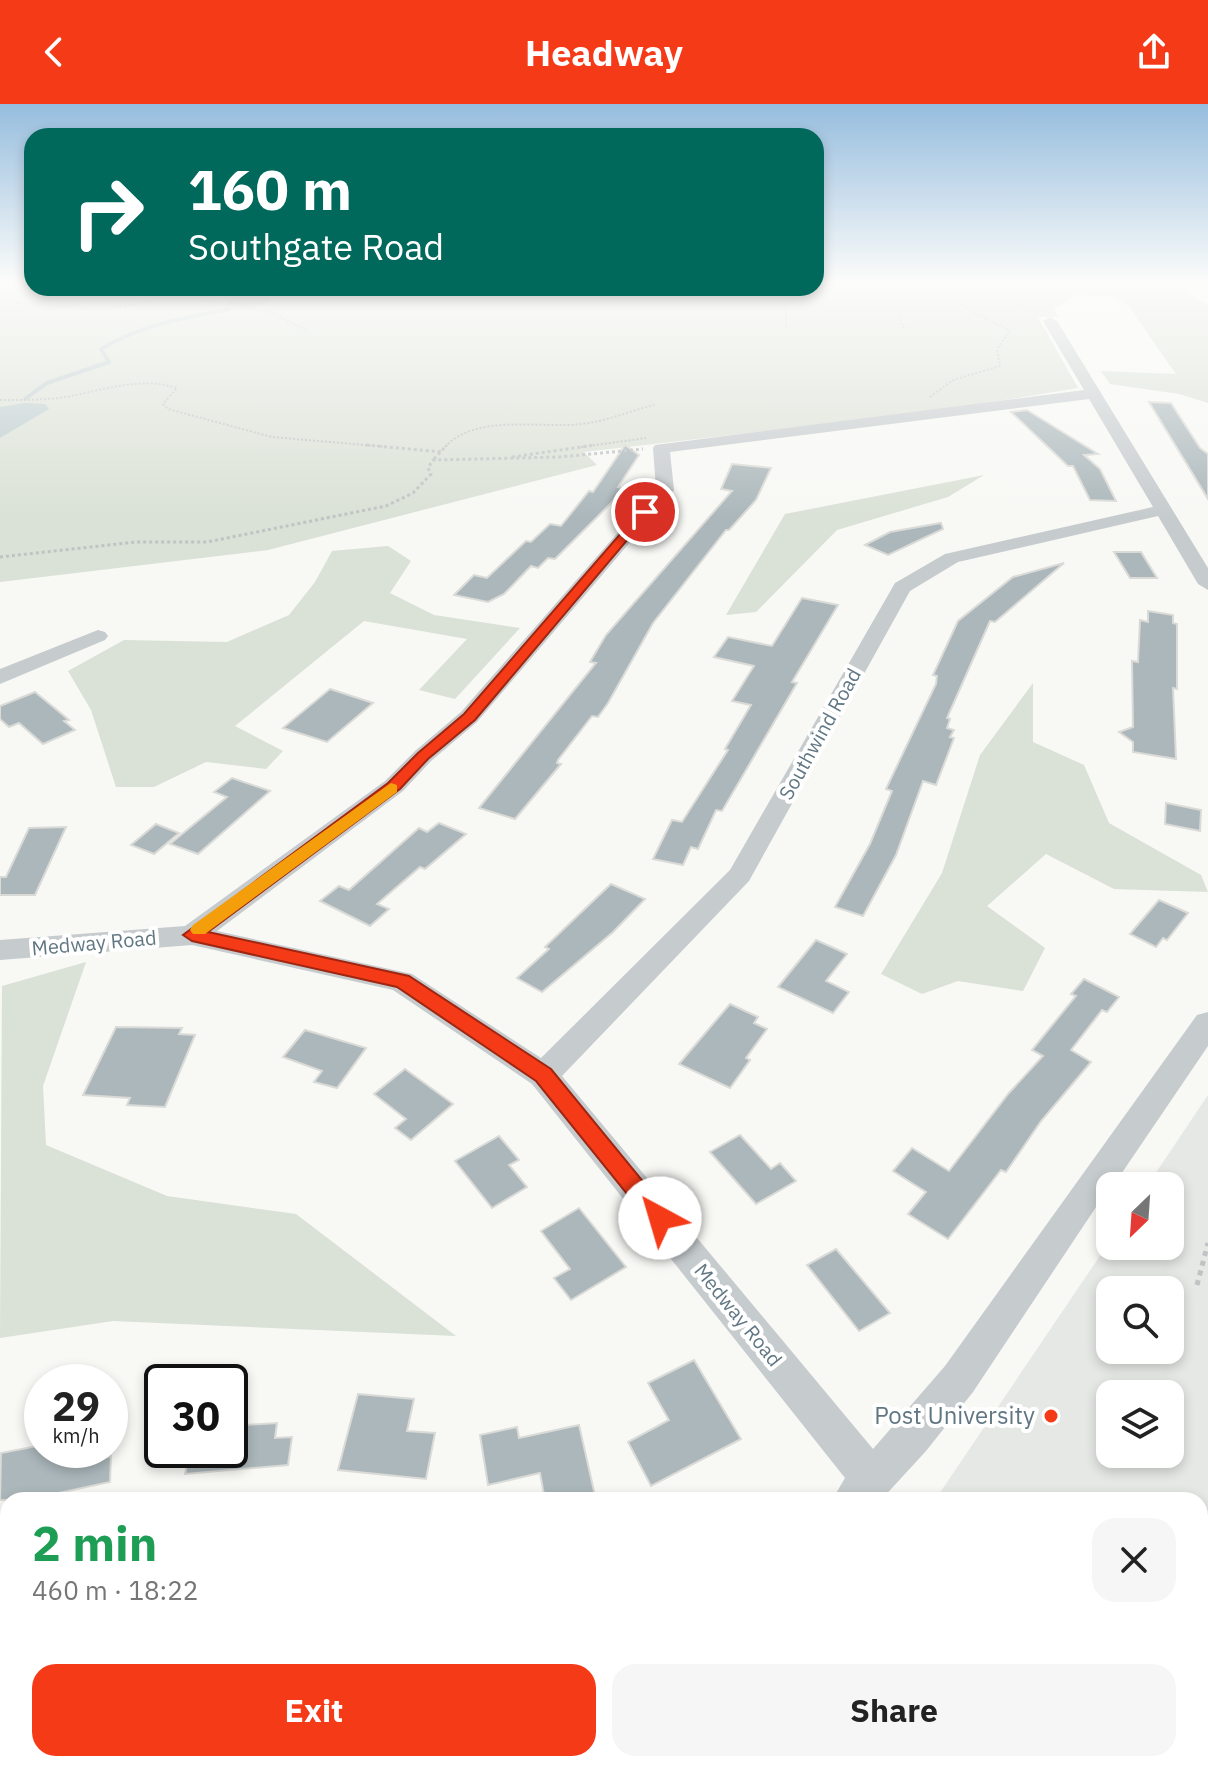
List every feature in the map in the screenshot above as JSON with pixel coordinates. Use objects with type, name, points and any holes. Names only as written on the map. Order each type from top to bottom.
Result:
[{"type":"street","points":[[1073,362],[1208,584]]},
{"type":"street","points":[[192,935],[394,786],[423,756],[469,717],[665,490],[659,442],[1092,394]]},
{"type":"street","name":"Southwind Road","points":[[543,1075],[740,875],[902,587],[952,558],[1163,510]]},
{"type":"street","points":[[0,677],[98,636]]},
{"type":"street","name":"Medway Road","points":[[0,950],[192,935],[402,981],[543,1075],[863,1491]]},
{"type":"street","points":[[863,1491],[959,1379],[1208,1023]]},
{"type":"path","points":[[928,400],[941,385],[1000,366],[999,362]]},
{"type":"path","points":[[0,400],[55,398],[156,383],[177,388],[163,404],[168,409],[203,416],[248,432],[322,443],[442,452]]},
{"type":"path","points":[[0,557],[136,542],[207,542],[343,517],[386,506],[413,493],[431,474],[428,468],[433,460],[457,437],[470,431],[584,424],[654,405]]},
{"type":"path","points":[[433,460],[505,460],[659,442]]},
{"type":"path","points":[[505,460],[523,454],[659,442]]},
{"type":"path","points":[[1197,1285],[1208,1243]]},
{"type":"shaded area","points":[[0,362],[1063,362],[1078,388],[932,412],[584,452],[597,465],[268,550],[0,582]]},
{"type":"shaded area","points":[[1167,362],[1208,362],[1208,403],[1179,394],[1110,384],[1101,371],[1176,374]]},
{"type":"shaded area","points":[[45,404],[49,409],[0,438],[0,407]]},
{"type":"shaded area","points":[[984,475],[948,497],[837,530],[756,612],[726,615],[785,514]]},
{"type":"shaded area","points":[[388,546],[411,561],[390,593],[434,615],[520,628],[455,699],[419,690],[467,639],[364,621],[235,726],[283,751],[266,769],[206,762],[154,787],[116,787],[91,710],[68,671],[124,640],[227,642],[289,615],[315,582],[332,551]]},
{"type":"shaded area","points":[[1033,683],[1033,742],[1084,765],[1109,823],[1201,875],[1208,892],[1114,889],[1046,854],[987,906],[1045,948],[1023,991],[958,981],[922,994],[881,974],[942,873],[980,755]]},
{"type":"shaded area","points":[[86,962],[43,1086],[46,1145],[167,1196],[296,1214],[456,1336],[113,1321],[0,1338],[2,986]]},
{"type":"shaded area","name":"Post University","points":[[1208,1095],[1208,1492],[940,1492],[1097,1260],[1184,1260],[1184,1172],[1156,1172]]},
{"type":"building","points":[[1149,402],[1171,403],[1200,448],[1208,454],[1208,499]]},
{"type":"building","points":[[1027,410],[1098,454],[1084,455],[1100,469],[1116,501],[1090,500],[1073,466],[1068,466],[1011,412]]},
{"type":"building","points":[[625,445],[639,455],[618,487],[622,488],[555,559],[548,558],[538,568],[531,566],[504,594],[488,602],[454,595],[474,575],[487,578],[526,541],[531,542],[550,524],[561,526],[589,491],[593,492]]},
{"type":"building","points":[[732,464],[771,468],[756,500],[726,530],[653,623],[598,717],[592,716],[558,760],[557,763],[561,764],[515,819],[479,808],[596,663],[590,662],[606,635],[732,491],[721,489]]},
{"type":"building","points":[[941,523],[943,529],[888,555],[865,545],[890,532]]},
{"type":"building","points":[[1114,552],[1141,552],[1157,578],[1130,578]]},
{"type":"building","points":[[1064,563],[995,622],[990,621],[947,718],[950,719],[947,728],[954,730],[950,737],[954,738],[936,785],[923,781],[896,855],[863,916],[835,907],[870,844],[892,791],[886,789],[936,684],[937,676],[933,675],[958,621],[1013,577]]},
{"type":"building","points":[[802,598],[838,605],[792,682],[797,683],[722,811],[716,810],[698,849],[691,847],[683,865],[653,859],[672,820],[682,822],[728,750],[725,749],[751,705],[732,701],[754,666],[714,657],[728,637],[772,646]]},
{"type":"building","points":[[1148,611],[1173,615],[1173,623],[1177,624],[1177,689],[1173,688],[1176,759],[1133,752],[1133,742],[1119,732],[1133,727],[1132,661],[1138,662],[1140,620],[1148,622]]},
{"type":"building","points":[[330,689],[373,703],[327,742],[283,728]]},
{"type":"building","points":[[35,692],[69,720],[64,721],[75,730],[43,744],[19,723],[9,727],[0,719],[0,706]]},
{"type":"building","points":[[232,778],[270,791],[198,854],[170,844],[227,797],[214,792]]},
{"type":"building","points":[[1166,803],[1201,810],[1200,831],[1165,824]]},
{"type":"building","points":[[439,823],[466,834],[425,869],[420,867],[377,904],[389,909],[370,926],[320,901],[339,886],[349,890],[419,828],[427,832]]},
{"type":"building","points":[[156,824],[179,833],[154,854],[131,845]]},
{"type":"building","points":[[66,827],[35,895],[0,895],[0,877],[6,877],[29,828]]},
{"type":"building","points":[[611,884],[645,899],[613,932],[542,992],[517,978],[549,949],[545,947]]},
{"type":"building","points":[[1159,900],[1188,913],[1167,940],[1163,938],[1156,947],[1130,934]]},
{"type":"building","points":[[816,940],[847,954],[826,981],[849,992],[833,1013],[778,987]]},
{"type":"building","points":[[1084,979],[1119,997],[1107,1012],[1102,1010],[1071,1050],[1091,1062],[1041,1121],[1006,1172],[1001,1170],[948,1239],[908,1214],[926,1192],[893,1171],[912,1148],[949,1171],[1009,1093],[1043,1056],[1032,1050],[1076,996],[1071,994]]},
{"type":"building","points":[[730,1004],[758,1017],[754,1023],[767,1029],[730,1088],[679,1064]]},
{"type":"building","points":[[116,1027],[182,1028],[179,1034],[195,1035],[165,1107],[127,1105],[130,1098],[83,1095]]},
{"type":"building","points":[[305,1030],[366,1048],[337,1088],[314,1082],[322,1071],[283,1057]]},
{"type":"building","points":[[405,1069],[453,1104],[411,1140],[395,1128],[406,1119],[374,1094]]},
{"type":"building","points":[[740,1135],[771,1169],[780,1163],[796,1181],[756,1204],[710,1152]]},
{"type":"building","points":[[499,1136],[519,1160],[509,1165],[527,1187],[492,1208],[455,1161]]},
{"type":"building","points":[[579,1208],[626,1267],[571,1300],[554,1278],[570,1269],[541,1231]]},
{"type":"building","points":[[836,1249],[890,1313],[859,1331],[807,1265]]},
{"type":"building","points":[[694,1360],[741,1439],[651,1486],[628,1442],[669,1420],[648,1383]]},
{"type":"building","points":[[358,1394],[414,1399],[407,1431],[435,1433],[426,1479],[338,1470]]},
{"type":"building","points":[[277,1423],[275,1438],[292,1437],[288,1465],[185,1474],[186,1468],[248,1468],[248,1425]]},
{"type":"building","points":[[579,1425],[594,1492],[544,1492],[540,1473],[488,1485],[480,1435],[517,1427],[519,1438]]},
{"type":"building","points":[[24,1449],[24,1468],[111,1468],[110,1482],[63,1492],[0,1492],[1,1453]]},
{"type":"waterway","points":[[25,399],[47,383],[109,362]]},
{"type":"slow traffic","points":[[199,930],[391,788]]},
{"type":"place","name":"Post University","points":[[1051,1416]]},
{"type":"route","points":[[645,512],[469,717],[423,756],[394,786],[192,935],[402,981],[543,1075],[660,1218]]}]
